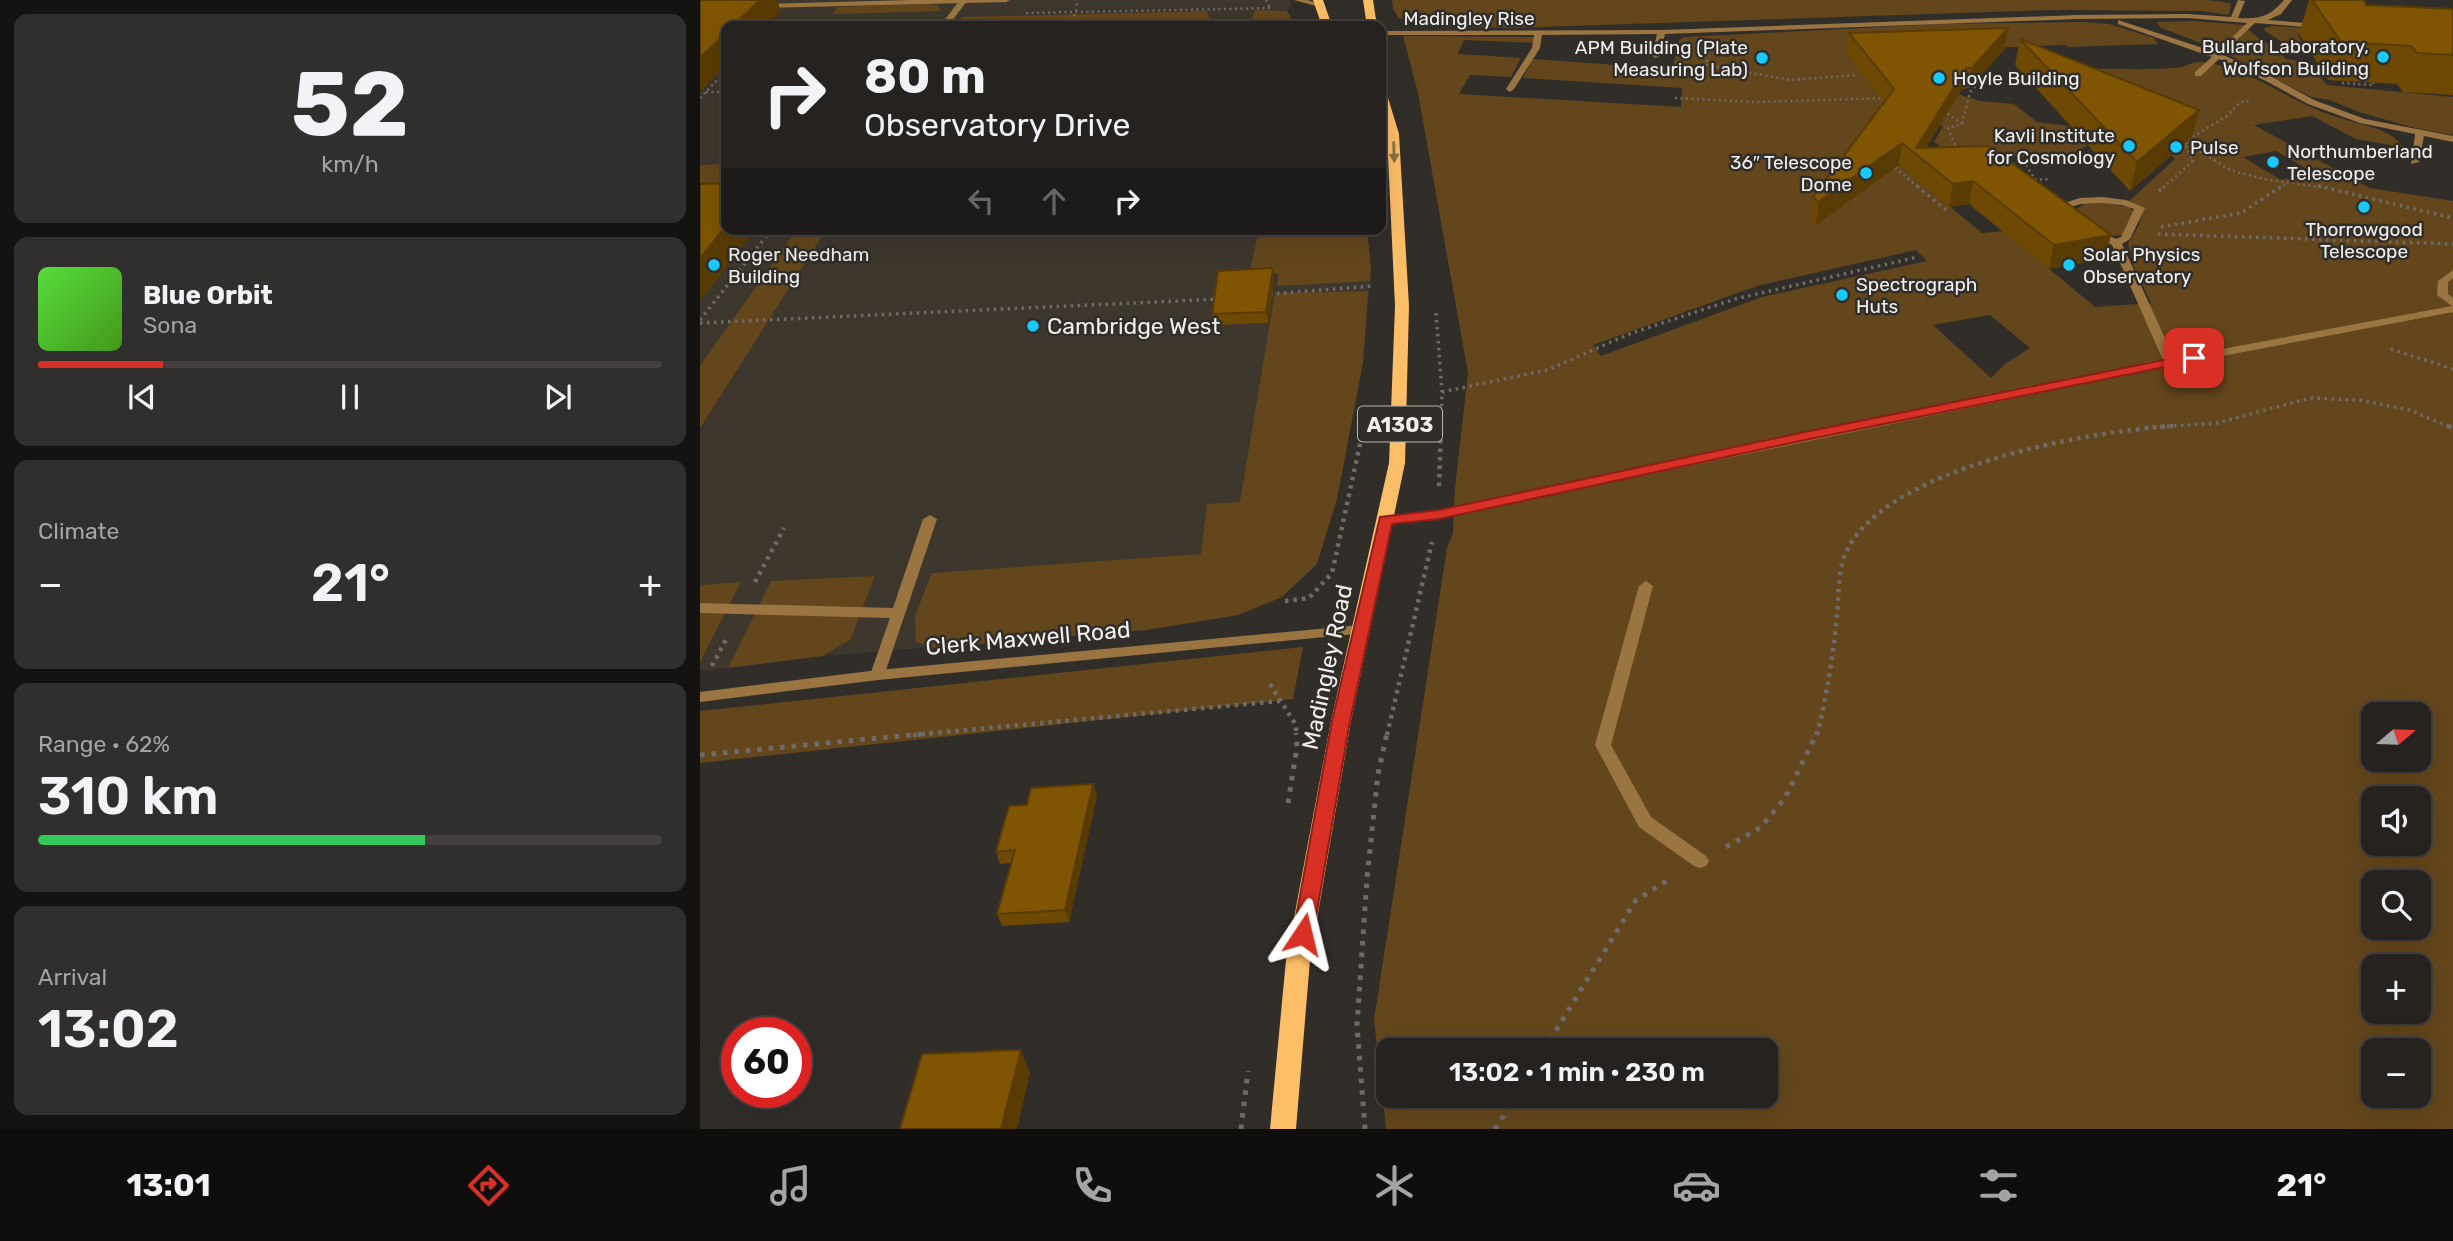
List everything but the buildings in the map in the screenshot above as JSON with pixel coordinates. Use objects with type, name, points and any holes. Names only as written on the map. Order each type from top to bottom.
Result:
[{"type":"main road","points":[[1368,0],[1370,21]]},
{"type":"main road","points":[[1319,3],[1325,21]]},
{"type":"main road","name":"Madingley Road","points":[[1283,1129],[1298,960],[1361,630],[1397,463],[1402,306],[1393,134],[1386,109]]},
{"type":"main road","name":"Madingley Road","points":[[1386,189],[1396,214]]},
{"type":"street","points":[[753,6],[1006,0]]},
{"type":"street","points":[[1298,0],[1319,3]]},
{"type":"street","points":[[2234,19],[2239,0]]},
{"type":"street","points":[[2226,47],[2256,21],[2278,12],[2288,0]]},
{"type":"street","points":[[948,21],[963,1]]},
{"type":"street","points":[[2103,17],[2234,19],[2325,26]]},
{"type":"street","points":[[2103,17],[2142,28],[2218,56],[2311,102],[2363,121],[2453,139]]},
{"type":"street","name":"Madingley Rise","points":[[1386,33],[1662,32],[1913,21],[2103,17]]},
{"type":"street","points":[[1656,56],[1662,32]]},
{"type":"street","points":[[1510,89],[1536,48],[1538,34]]},
{"type":"street","points":[[2198,74],[2218,56]]},
{"type":"street","points":[[2414,162],[2420,134]]},
{"type":"street","points":[[2046,194],[2050,200],[2065,205],[2102,200],[2140,208],[2125,240],[2116,243]]},
{"type":"street","points":[[2065,205],[2066,210],[2093,232],[2116,243],[2170,362]]},
{"type":"street","points":[[2453,273],[2443,281],[2442,295],[2453,306]]},
{"type":"street","points":[[1385,520],[1439,514],[2453,306]]},
{"type":"street","points":[[878,674],[930,519]]},
{"type":"street","points":[[1646,586],[1603,745],[1645,822],[1700,861]]},
{"type":"street","points":[[700,608],[899,613]]},
{"type":"street","name":"Clerk Maxwell Road","points":[[700,697],[878,674],[1361,630]]},
{"type":"path","points":[[1072,21],[1077,0]]},
{"type":"path","points":[[1266,0],[1270,8]]},
{"type":"path","points":[[1709,52],[1706,65],[1791,80],[1856,75]]},
{"type":"path","points":[[700,98],[721,76]]},
{"type":"path","points":[[1962,124],[1970,92],[1983,79]]},
{"type":"path","points":[[2331,83],[2374,85],[2373,83]]},
{"type":"path","points":[[705,92],[721,92]]},
{"type":"path","points":[[1675,98],[1755,102],[1899,98]]},
{"type":"path","points":[[2184,142],[2227,116],[2240,102],[2272,99],[2311,102]]},
{"type":"path","points":[[1937,108],[1962,124]]},
{"type":"path","points":[[1959,154],[1948,128],[1962,124]]},
{"type":"path","points":[[2172,137],[2230,170],[2264,179],[2310,184],[2453,218]]},
{"type":"path","points":[[2001,165],[2075,162],[2095,150],[2089,142]]},
{"type":"path","points":[[2140,208],[2193,161],[2184,142]]},
{"type":"path","points":[[1883,157],[1946,210]]},
{"type":"path","points":[[2026,164],[2046,194]]},
{"type":"path","points":[[1894,176],[1903,175]]},
{"type":"path","points":[[2021,180],[2051,179]]},
{"type":"path","points":[[2129,233],[2241,213],[2288,182]]},
{"type":"path","points":[[2129,233],[2453,244]]},
{"type":"path","points":[[700,322],[767,235]]},
{"type":"path","points":[[1442,392],[1547,370],[1632,333],[1735,299],[1918,257]]},
{"type":"path","points":[[1260,298],[1276,291],[1380,285]]},
{"type":"path","points":[[700,322],[1232,299]]},
{"type":"path","points":[[2340,331],[2453,369]]},
{"type":"path","points":[[1551,1038],[1636,900],[1761,827],[1785,798],[1816,738],[1829,689],[1844,557],[1869,519],[1915,489],[1984,461],[2110,431],[2217,424],[2310,398],[2359,400],[2410,410],[2453,428]]},
{"type":"path","points":[[1286,601],[1309,598],[1332,573],[1357,464]]},
{"type":"path","points":[[700,755],[1280,701]]},
{"type":"path","points":[[1365,1129],[1357,1025],[1375,800],[1390,717]]},
{"type":"path","points":[[1495,1129],[1508,1108]]},
{"type":"shaded area","name":"Cambridge West","points":[[700,0],[1290,0],[1291,7],[1287,11],[1292,21],[721,21],[721,235],[1368,235],[1371,269],[1363,362],[1337,499],[1317,564],[1238,615],[1146,630],[822,656],[700,671]]},
{"type":"shaded area","points":[[1392,0],[2207,0],[2231,3],[2229,15],[2201,11],[2048,10],[1512,28],[1453,27],[1399,18],[1393,9]]},
{"type":"shaded area","points":[[926,4],[938,6],[941,11],[832,14],[838,7]]},
{"type":"shaded area","points":[[1255,10],[1287,11],[1292,21],[1251,21]]},
{"type":"shaded area","points":[[1207,11],[1210,20],[1218,21],[959,21],[962,17]]},
{"type":"shaded area","points":[[2193,21],[2244,25],[2286,59],[2307,62],[2327,85],[2453,97],[2453,135],[2415,128],[2359,112],[2329,100],[2311,97],[2217,49],[2161,28],[2156,22]]},
{"type":"shaded area","points":[[2084,22],[2109,24],[2154,38],[2158,44],[1876,52],[1954,93],[1980,101],[2014,104],[2037,122],[2068,126],[2087,146],[2067,156],[2017,157],[1949,152],[1934,142],[1943,126],[1884,116],[1869,140],[1982,233],[2004,231],[2095,307],[2151,303],[2134,267],[2128,243],[2139,225],[2143,208],[2128,202],[2175,159],[2089,69],[2170,68],[2199,62],[2235,70],[2315,109],[2391,135],[2402,147],[2356,139],[2312,116],[2254,125],[2370,188],[2453,201],[2453,1129],[1386,1129],[1384,1108],[1778,1108],[1778,1038],[1376,1038],[1374,1020],[1447,548],[1453,533],[1455,488],[1468,373],[1418,93],[1403,36],[1536,37],[1535,43],[1464,40],[1458,54],[1521,58],[1511,77],[1470,75],[1459,94],[1681,107],[1682,88],[1523,78],[1533,59],[1672,69],[1679,40],[1684,37],[1941,24]],"holes":[[[2276,151],[2326,180],[2281,180],[2243,157]],[[1916,250],[1927,261],[1762,297],[1601,356],[1593,345],[1757,286]],[[1990,315],[2030,348],[2005,364],[1991,378],[1933,325]]]},
{"type":"shaded area","points":[[2273,26],[2419,34],[2358,37],[2297,33],[2306,48],[2298,52],[2265,31],[2264,28]]},
{"type":"shaded area","points":[[721,164],[721,190],[700,191],[700,165]]},
{"type":"shaded area","points":[[2104,203],[2129,207],[2133,211],[2122,235],[2111,236],[2075,210],[2085,204]]},
{"type":"shaded area","points":[[793,235],[823,235],[700,428],[700,366]]},
{"type":"shaded area","points":[[1258,235],[1368,235],[1370,281],[1277,286],[1278,273],[1249,275]]},
{"type":"shaded area","points":[[1368,291],[1363,362],[1337,499],[1317,564],[1282,597],[1238,615],[1146,630],[934,648],[916,642],[915,616],[932,573],[1201,554],[1207,504],[1240,502],[1275,293]]},
{"type":"shaded area","points":[[875,576],[850,640],[822,656],[728,668],[771,581]]},
{"type":"shaded area","points":[[741,582],[700,662],[700,585]]},
{"type":"shaded area","points":[[1303,647],[1293,699],[700,763],[700,711]]},
{"type":"place","name":"Bullard Laboratory, Wolfson Building","points":[[2383,57]]},
{"type":"place","name":"APM Building (Plate Measuring Lab)","points":[[1762,58]]},
{"type":"place","name":"Hoyle Building","points":[[1939,78]]},
{"type":"place","name":"Kavli Institute for Cosmology","points":[[2129,146]]},
{"type":"place","name":"Pulse","points":[[2176,147]]},
{"type":"place","name":"Northumberland Telescope","points":[[2273,162]]},
{"type":"place","name":"36″ Telescope Dome","points":[[1866,173]]},
{"type":"place","name":"Thorrowgood Telescope","points":[[2364,207]]},
{"type":"place","name":"Roger Needham Building","points":[[714,265]]},
{"type":"place","name":"Solar Physics Observatory","points":[[2069,265]]},
{"type":"place","name":"Spectrograph Huts","points":[[1842,295]]},
{"type":"place","name":"Cambridge West","points":[[1033,326]]},
{"type":"route","points":[[1303,934],[1341,721],[1385,520],[1439,514],[1800,437],[2194,358]]}]
